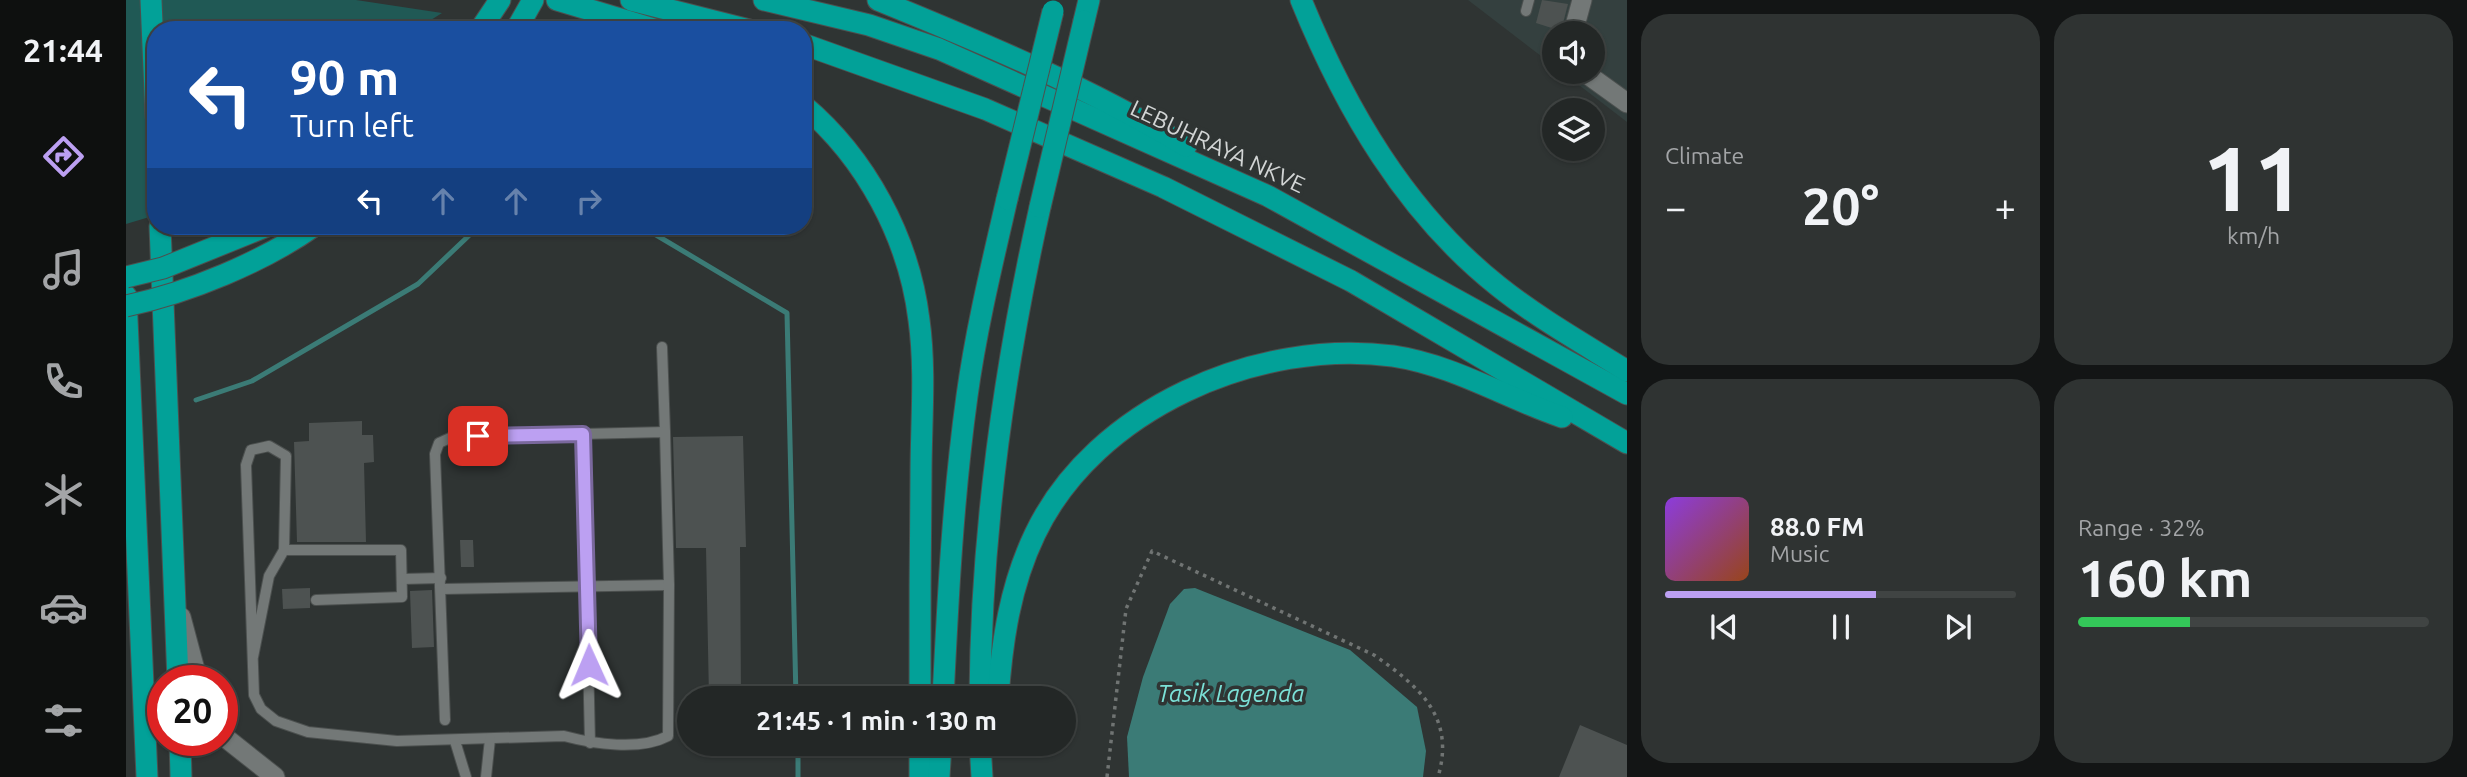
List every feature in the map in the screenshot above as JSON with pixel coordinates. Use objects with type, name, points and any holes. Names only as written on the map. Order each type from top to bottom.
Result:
[{"type":"highway","points":[[151,0],[152,21]]},
{"type":"highway","points":[[486,21],[500,0]]},
{"type":"highway","points":[[521,21],[533,0]]},
{"type":"highway","points":[[557,0],[627,21]]},
{"type":"highway","points":[[631,0],[714,21]]},
{"type":"highway","name":"LEBUHRAYA NKVE","points":[[764,0],[869,25],[939,49],[1268,196],[1627,394]]},
{"type":"highway","points":[[878,0],[1020,60],[1135,116],[1268,196]]},
{"type":"highway","points":[[980,686],[994,462],[1015,316],[1089,0]]},
{"type":"highway","points":[[1301,0],[1344,97],[1371,144],[1442,232],[1497,286],[1627,372]]},
{"type":"highway","points":[[944,686],[950,543],[967,394],[982,302],[1054,6]]},
{"type":"highway","points":[[812,47],[985,109],[1163,187],[1351,281],[1627,443]]},
{"type":"highway","points":[[812,114],[845,147],[870,185],[896,233],[914,291],[919,322],[921,376],[920,686]]},
{"type":"highway","points":[[160,235],[177,665]]},
{"type":"highway","points":[[126,277],[163,268],[245,235]]},
{"type":"highway","points":[[126,306],[161,298],[223,273],[301,235]]},
{"type":"highway","points":[[126,296],[147,777]]},
{"type":"highway","points":[[999,686],[1006,623],[1024,558],[1052,504],[1087,462],[1143,414],[1199,383],[1271,362],[1352,354],[1393,356],[1438,366],[1540,410],[1604,431]]},
{"type":"highway","points":[[180,756],[181,777]]},
{"type":"highway","points":[[920,756],[920,777]]},
{"type":"highway","points":[[939,777],[940,756]]},
{"type":"main road","points":[[1576,21],[1582,0]]},
{"type":"main road","points":[[1601,84],[1627,103]]},
{"type":"main road","points":[[175,596],[194,665]]},
{"type":"main road","points":[[238,748],[275,777]]},
{"type":"lane","points":[[253,657],[269,576],[284,550],[286,456],[269,446],[251,450],[246,465],[254,695],[261,709],[276,721],[308,732],[397,741],[564,736],[590,743],[656,742],[668,736],[669,585],[662,347]]},
{"type":"lane","points":[[445,720],[435,454],[439,443],[452,437],[665,432]]},
{"type":"lane","points":[[583,434],[590,743]]},
{"type":"lane","points":[[284,550],[401,550],[402,597],[316,600]]},
{"type":"lane","points":[[402,579],[441,584],[588,587],[669,585]]},
{"type":"lane","points":[[486,777],[490,739]]},
{"type":"lane","points":[[455,741],[466,777]]},
{"type":"path","points":[[1107,777],[1126,609],[1152,551],[1374,655],[1395,670],[1429,700],[1441,733],[1438,777]]},
{"type":"shaded area","points":[[126,0],[356,0],[442,13],[429,21],[147,21],[147,218],[126,224]]},
{"type":"shaded area","points":[[1468,0],[1627,0],[1627,122],[1605,105],[1605,98],[1596,98],[1578,84],[1605,84],[1605,21],[1542,21],[1542,57]]},
{"type":"water","name":"Tasik Lagenda","points":[[1195,588],[1350,650],[1417,707],[1426,751],[1423,777],[1129,777],[1127,737],[1143,677],[1170,604],[1184,589]]},
{"type":"building","points":[[1542,0],[1568,4],[1564,21],[1542,21],[1542,25],[1536,23]]},
{"type":"building","points":[[362,421],[362,435],[373,435],[374,462],[364,463],[366,542],[297,542],[294,442],[309,441],[309,423]]},
{"type":"building","points":[[743,436],[746,547],[740,547],[741,686],[709,686],[706,548],[676,548],[673,437]]},
{"type":"building","points":[[460,540],[473,540],[474,567],[461,567]]},
{"type":"building","points":[[310,588],[310,608],[283,609],[282,589]]},
{"type":"building","points":[[432,590],[434,647],[412,648],[410,591]]},
{"type":"building","points":[[1580,725],[1627,745],[1627,777],[1559,777]]},
{"type":"waterway","points":[[196,400],[252,381],[418,284],[470,235]]},
{"type":"waterway","points":[[656,235],[787,313],[796,686]]},
{"type":"waterway","points":[[798,756],[798,777]]},
{"type":"route","points":[[478,436],[583,434],[589,665]]}]
